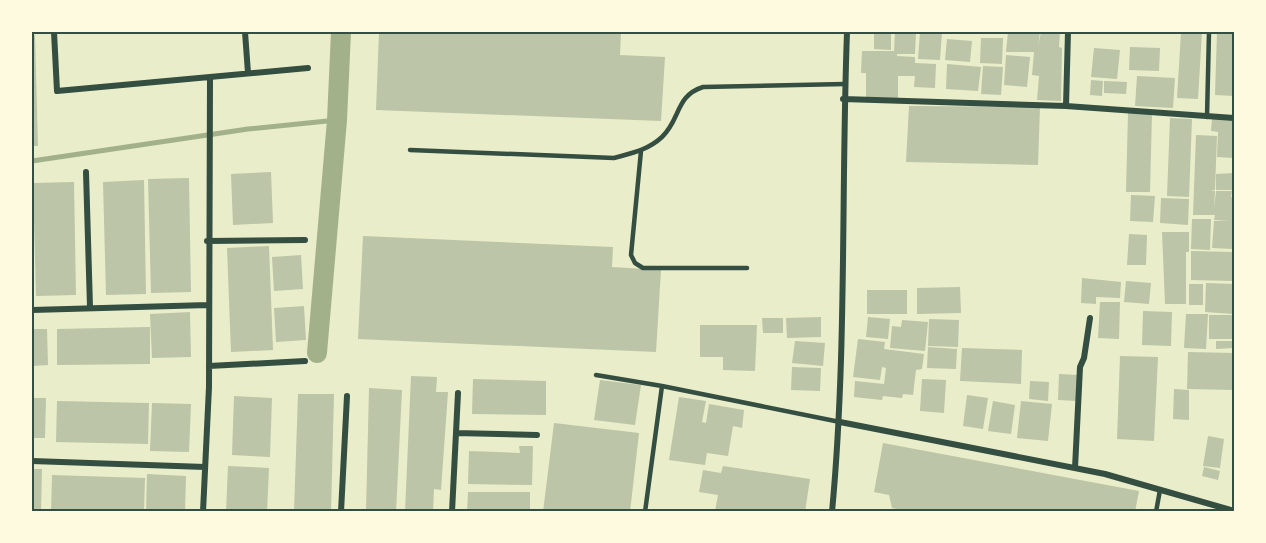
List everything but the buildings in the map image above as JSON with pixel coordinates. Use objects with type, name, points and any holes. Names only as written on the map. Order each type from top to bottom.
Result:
[{"type":"street","points":[[54,32],[57,91],[308,68]]},
{"type":"street","points":[[245,32],[248,73]]},
{"type":"street","points":[[832,512],[840,422],[843,99],[848,32]]},
{"type":"street","points":[[1066,106],[1068,32]]},
{"type":"street","points":[[203,512],[208,366],[207,241],[210,77]]},
{"type":"street","points":[[843,99],[1066,106],[1234,118]]},
{"type":"street","points":[[86,172],[90,307]]},
{"type":"street","points":[[207,241],[305,240]]},
{"type":"street","points":[[32,310],[208,305]]},
{"type":"street","points":[[1075,468],[1080,367],[1084,358],[1090,318]]},
{"type":"street","points":[[208,366],[305,361]]},
{"type":"street","points":[[452,512],[458,393]]},
{"type":"street","points":[[341,512],[347,396]]},
{"type":"street","points":[[840,422],[1075,468],[1234,511]]},
{"type":"street","points":[[456,433],[537,435]]},
{"type":"street","points":[[32,461],[205,467]]},
{"type":"lane","points":[[1208,117],[1209,32]]},
{"type":"lane","points":[[410,150],[614,158],[641,151],[663,136],[674,120],[683,99],[697,89],[845,84]]},
{"type":"lane","points":[[641,151],[631,255],[635,263],[644,268],[747,268]]},
{"type":"lane","points":[[596,375],[840,422]]},
{"type":"lane","points":[[645,512],[662,386]]},
{"type":"lane","points":[[1156,512],[1160,490]]},
{"type":"waterway","points":[[317,353],[337,120],[341,32]]},
{"type":"waterway","points":[[32,161],[248,129],[337,120]]}]
